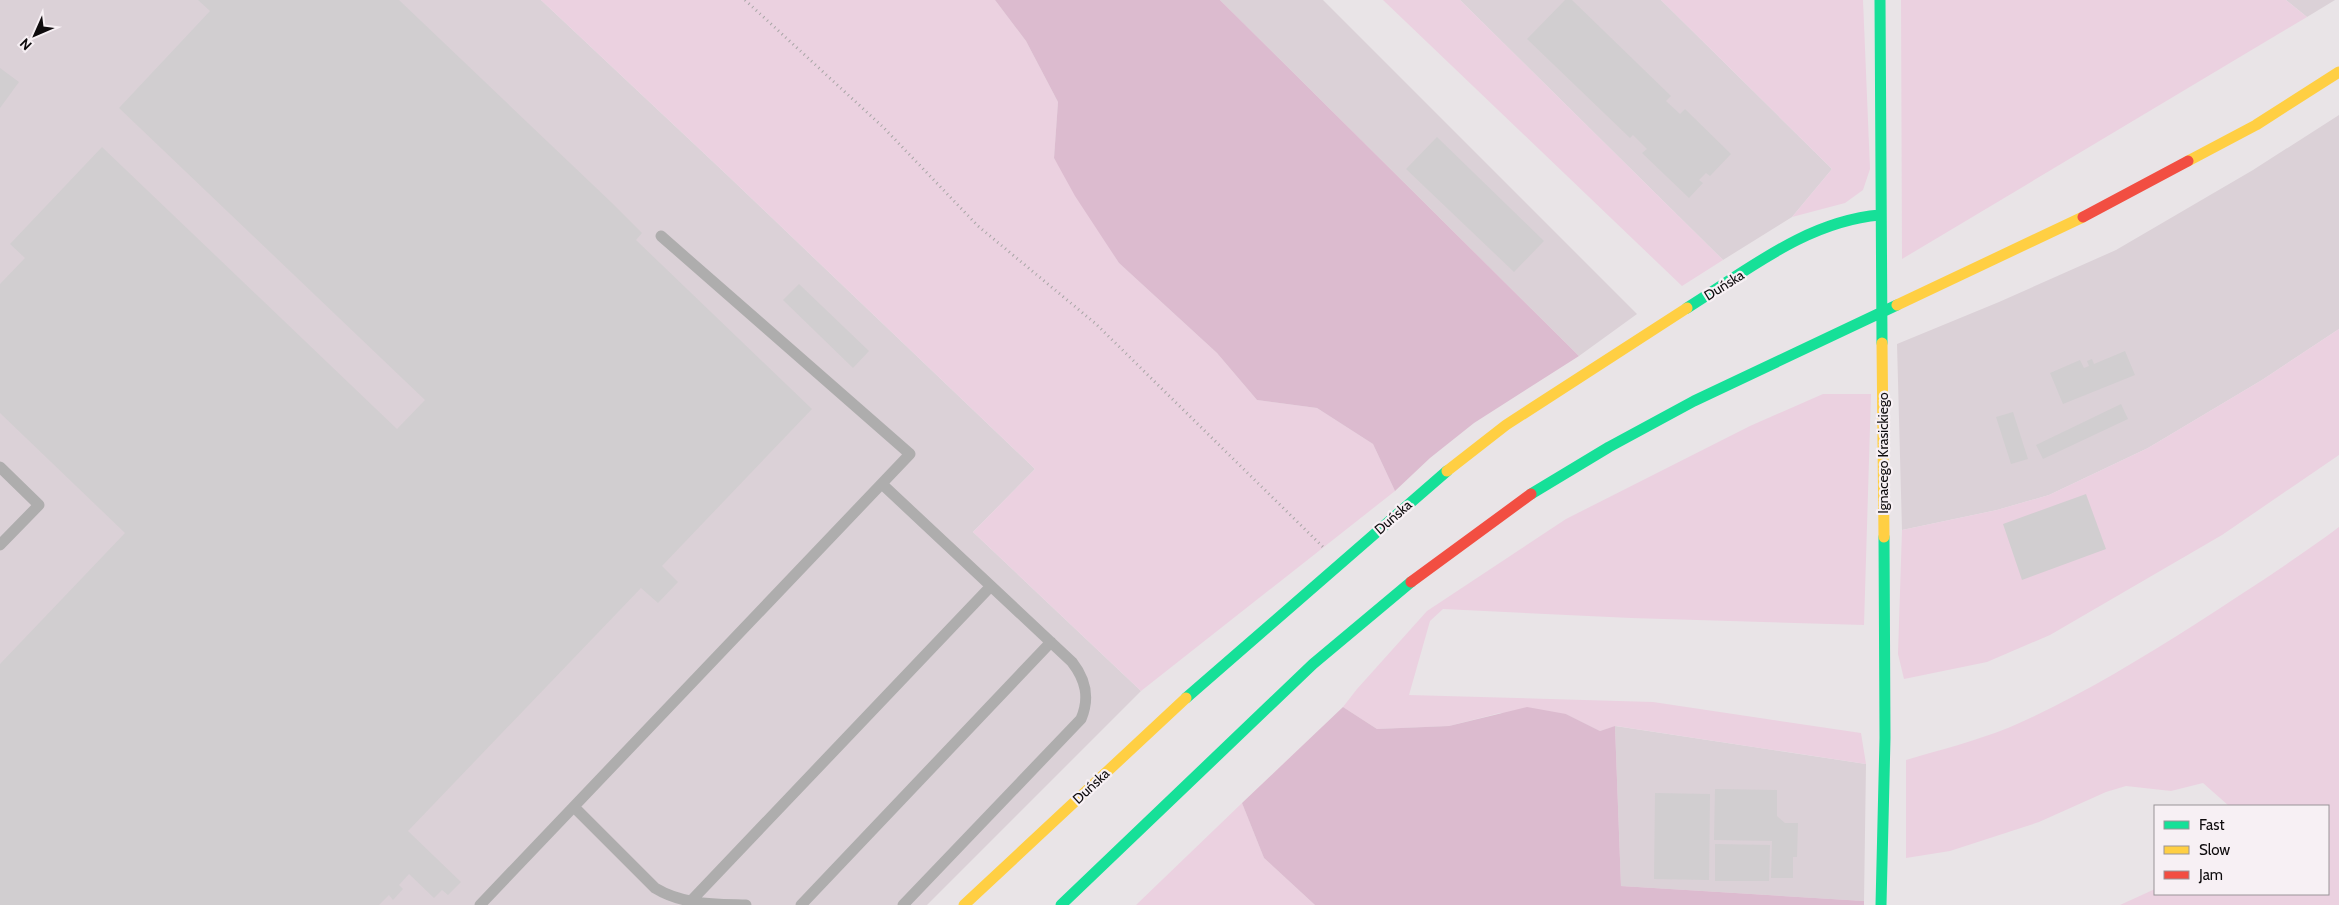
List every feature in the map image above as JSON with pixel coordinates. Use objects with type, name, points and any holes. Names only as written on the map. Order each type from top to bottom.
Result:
[{"type":"street","name":"Ignacego Krasickiego","points":[[1880,0],[1880,216],[1886,738],[1881,905]]},
{"type":"street","points":[[1061,905],[1313,664],[1423,572],[1527,497],[1609,447],[1694,401],[2070,224],[2256,125],[2339,72]]},
{"type":"street","name":"Duńska","points":[[964,905],[1181,702],[1339,562],[1484,440],[1618,351],[1804,235],[1828,223],[1853,217],[1880,216]]},
{"type":"lane","points":[[480,905],[910,454],[661,236]]},
{"type":"lane","points":[[0,467],[39,504],[0,545]]},
{"type":"lane","points":[[882,484],[1072,662],[1084,682],[1087,697],[1086,709],[1081,719],[903,905]]},
{"type":"lane","points":[[689,903],[991,586]]},
{"type":"lane","points":[[801,905],[1051,642]]},
{"type":"lane","points":[[574,807],[655,888],[668,896],[689,903],[746,905]]},
{"type":"path","points":[[746,0],[883,127],[978,226],[1096,324],[1269,496],[1339,562]]},
{"type":"shaded area","points":[[0,0],[541,0],[1035,469],[973,532],[1141,691],[927,905],[0,905]]},
{"type":"shaded area","points":[[541,0],[995,0],[1026,41],[1058,102],[1054,158],[1119,263],[1217,353],[1257,400],[1317,408],[1373,444],[1395,491],[1141,691],[973,532],[1035,469]]},
{"type":"shaded area","points":[[995,0],[1220,0],[1579,356],[1474,423],[1430,458],[1395,491],[1373,444],[1317,408],[1257,400],[1217,353],[1119,263],[1075,196],[1054,158],[1058,102],[1026,41]]},
{"type":"shaded area","points":[[1220,0],[1323,0],[1637,314],[1579,356]]},
{"type":"shaded area","points":[[1383,0],[1460,0],[1723,260],[1682,286]]},
{"type":"shaded area","points":[[1460,0],[1661,0],[1832,169],[1792,217],[1723,260]]},
{"type":"shaded area","points":[[1661,0],[1863,0],[1870,169],[1863,190],[1845,203],[1792,217],[1832,169]]},
{"type":"shaded area","points":[[1901,0],[2286,0],[2307,17],[1902,259]]},
{"type":"shaded area","points":[[2286,0],[2335,0],[2307,17]]},
{"type":"shaded area","points":[[2339,115],[2339,329],[2262,380],[2148,448],[2049,495],[1997,510],[1902,530],[1897,344],[1999,302],[2116,250],[2253,170]]},
{"type":"shaded area","points":[[2339,329],[2339,455],[2222,535],[2050,635],[1987,662],[1904,679],[1898,654],[1902,530],[1997,510],[2049,495],[2148,448],[2262,380]]},
{"type":"shaded area","points":[[1823,394],[1871,394],[1864,625],[1631,618],[1443,609],[1430,621],[1409,695],[1653,702],[1861,733],[1866,764],[1616,726],[1600,731],[1566,714],[1500,713],[1449,726],[1377,729],[1343,707],[1427,611],[1566,519],[1750,426]]},
{"type":"shaded area","points":[[2339,527],[2339,905],[2120,905],[2154,889],[2154,895],[2329,895],[2329,805],[2228,805],[2203,783],[2171,791],[2126,786],[2106,792],[2039,822],[1950,851],[1906,858],[1906,760],[2008,728],[2080,693],[2194,625]]},
{"type":"shaded area","points":[[1343,707],[1377,729],[1449,726],[1527,707],[1566,714],[1600,731],[1615,726],[1621,886],[1864,901],[1864,905],[1315,905],[1264,858],[1242,803]]},
{"type":"shaded area","points":[[1615,726],[1866,764],[1864,901],[1621,886]]},
{"type":"shaded area","points":[[1242,803],[1264,858],[1315,905],[1136,905]]},
{"type":"building","points":[[198,0],[399,0],[612,203],[642,233],[636,240],[812,409],[662,566],[678,582],[658,603],[641,588],[408,831],[461,882],[448,895],[442,890],[434,898],[409,874],[399,885],[403,889],[393,900],[389,895],[379,905],[0,905],[0,664],[125,533],[0,413],[0,284],[25,258],[10,244],[102,147],[397,429],[425,400],[119,108],[210,11]]},
{"type":"building","points":[[1565,0],[1572,0],[1671,96],[1666,101],[1680,114],[1685,109],[1731,154],[1710,176],[1706,173],[1699,180],[1703,183],[1689,198],[1642,153],[1647,149],[1633,135],[1630,138],[1527,39]]},
{"type":"building","points":[[0,68],[19,82],[0,108]]},
{"type":"building","points":[[1437,137],[1544,241],[1514,272],[1406,169]]},
{"type":"building","points":[[799,284],[869,351],[853,368],[783,300]]},
{"type":"building","points":[[2125,351],[2135,375],[2063,404],[2050,373],[2080,360],[2084,368],[2089,366],[2087,361],[2092,359],[2094,364]]},
{"type":"building","points":[[2121,404],[2128,419],[2043,459],[2036,445]]},
{"type":"building","points":[[2013,412],[2028,459],[2011,464],[1996,417]]},
{"type":"building","points":[[2086,494],[2106,549],[2022,580],[2003,524]]},
{"type":"building","points":[[1715,789],[1777,790],[1777,816],[1785,823],[1798,823],[1797,857],[1793,857],[1793,878],[1771,878],[1772,841],[1714,840]]},
{"type":"building","points":[[1655,793],[1710,794],[1709,880],[1654,879]]},
{"type":"building","points":[[1715,844],[1770,845],[1769,881],[1715,881]]},
{"type":"traffic: fast","points":[[1880,0],[1882,343]]},
{"type":"traffic: fast","points":[[1687,308],[1756,263],[1803,237],[1853,219],[1880,215]]},
{"type":"traffic: fast","points":[[1531,494],[1609,447],[1694,401],[1897,305]]},
{"type":"traffic: fast","points":[[1186,698],[1447,471]]},
{"type":"traffic: fast","points":[[1881,905],[1885,738],[1884,537]]},
{"type":"traffic: fast","points":[[1061,905],[1313,664],[1411,582]]},
{"type":"traffic: slow","points":[[2188,161],[2256,125],[2339,72]]},
{"type":"traffic: slow","points":[[1897,305],[2083,217]]},
{"type":"traffic: slow","points":[[1447,471],[1506,425],[1687,308]]},
{"type":"traffic: slow","points":[[1882,343],[1884,537]]},
{"type":"traffic: slow","points":[[964,905],[1186,698]]},
{"type":"traffic: jam","points":[[2083,217],[2188,161]]},
{"type":"traffic: jam","points":[[1411,582],[1531,494]]}]
